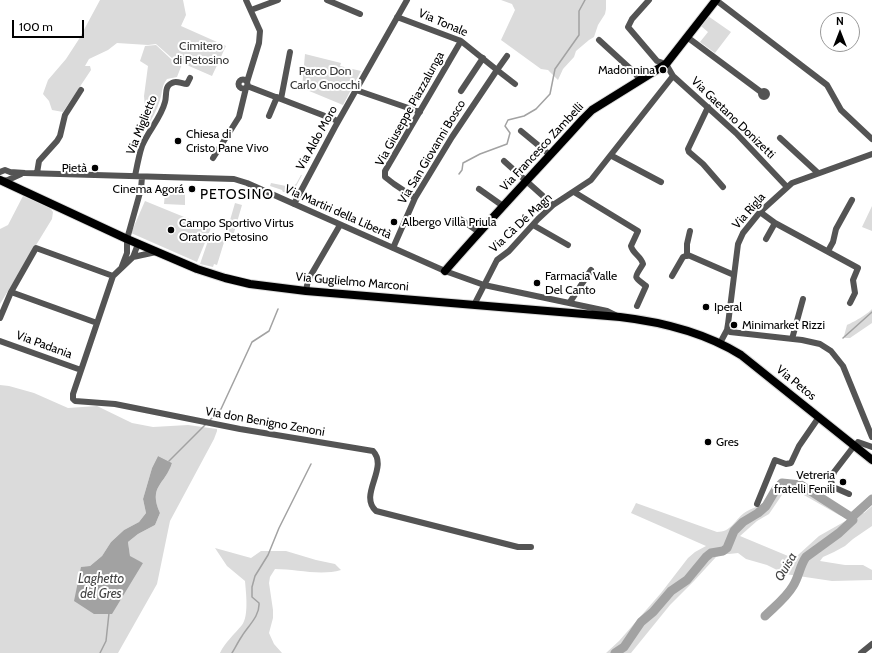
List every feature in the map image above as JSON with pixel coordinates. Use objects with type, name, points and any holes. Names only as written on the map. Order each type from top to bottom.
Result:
[{"type":"main road","name":"Via Francesco Zambelli","points":[[445,271],[592,110],[666,64],[716,0]]},
{"type":"main road","name":"Via Guglielmo Marconi","points":[[0,180],[156,252],[203,271],[234,281],[267,287],[306,291],[620,317],[658,322],[683,328],[720,343]]},
{"type":"main road","name":"Via Petos","points":[[720,343],[750,361],[819,417],[856,444],[872,460]]},
{"type":"street","points":[[213,158],[239,117],[246,84],[259,43],[260,31],[246,0]]},
{"type":"street","points":[[251,10],[278,0]]},
{"type":"street","points":[[327,0],[360,14]]},
{"type":"street","name":"Via Aldo Moro","points":[[294,204],[338,121],[406,0]]},
{"type":"street","points":[[649,0],[632,19],[628,27],[657,61],[666,64]]},
{"type":"street","points":[[716,0],[827,85],[841,110],[872,139]]},
{"type":"street","name":"Via Tonale","points":[[397,17],[461,41],[472,48],[497,70]]},
{"type":"street","points":[[686,37],[761,92]]},
{"type":"street","points":[[599,40],[635,73],[640,80]]},
{"type":"street","name":"Via Giuseppe Piazzalunga","points":[[415,198],[385,177],[385,171],[461,41]]},
{"type":"street","points":[[270,116],[279,98],[290,52]]},
{"type":"street","name":"Via San Giovanni Bosco","points":[[393,248],[415,198],[452,137],[507,56]]},
{"type":"street","points":[[461,90],[483,58]]},
{"type":"street","name":"Via Gaetano Donizetti","points":[[666,64],[673,76],[736,133],[787,187]]},
{"type":"street","points":[[497,70],[515,84]]},
{"type":"street","name":"Via Cà Dé Magn","points":[[474,305],[497,260],[509,251],[553,205],[592,180],[673,76]]},
{"type":"street","name":"Via Miglietto","points":[[138,176],[142,145],[161,112],[165,102],[167,89],[172,83],[176,82],[187,84],[190,78]]},
{"type":"street","points":[[246,84],[338,121]]},
{"type":"street","points":[[38,174],[39,161],[60,136],[65,115],[81,90]]},
{"type":"street","points":[[356,90],[420,112]]},
{"type":"street","points":[[708,107],[688,149],[689,152],[703,164],[723,187]]},
{"type":"street","points":[[521,131],[550,155]]},
{"type":"street","points":[[780,138],[818,173]]},
{"type":"street","name":"Via Rigla","points":[[720,343],[727,330],[734,275],[740,239],[743,233],[760,212],[787,187],[799,179],[872,154]]},
{"type":"street","points":[[612,156],[661,182]]},
{"type":"street","points":[[504,160],[526,182],[553,205]]},
{"type":"street","name":"Via Martiri della Libertà","points":[[0,172],[5,170],[10,172],[38,174],[234,179],[248,183],[445,271],[484,285],[588,306],[607,311],[620,317]]},
{"type":"street","points":[[19,189],[18,180],[25,173]]},
{"type":"street","name":"Via Martiri della Libertà","points":[[0,180],[8,180],[25,173]]},
{"type":"street","name":"Via don Benigno Zenoni","points":[[122,267],[127,253],[127,239],[141,189],[138,176]]},
{"type":"street","points":[[479,189],[503,206]]},
{"type":"street","points":[[574,192],[638,232],[631,246],[632,251],[643,264],[636,275],[636,278],[646,286],[637,306]]},
{"type":"street","points":[[828,251],[833,242],[836,229],[852,200]]},
{"type":"street","points":[[760,212],[775,223],[858,268],[853,280],[855,293],[850,303]]},
{"type":"street","points":[[460,219],[479,232]]},
{"type":"street","points":[[766,239],[775,223]]},
{"type":"street","points":[[306,291],[308,280],[340,225]]},
{"type":"street","points":[[533,225],[568,245]]},
{"type":"street","points":[[687,256],[686,244],[690,231]]},
{"type":"street","points":[[127,253],[138,244]]},
{"type":"street","name":"Via don Benigno Zenoni","points":[[138,244],[133,257],[114,276],[81,370],[73,394],[73,399],[76,401],[115,404],[276,436],[373,451],[376,455],[378,465],[371,495],[371,502],[376,511],[518,547],[531,547]]},
{"type":"street","points":[[0,318],[11,292],[36,248],[114,276]]},
{"type":"street","points":[[133,257],[156,252]]},
{"type":"street","points":[[672,276],[683,257],[687,256],[734,275]]},
{"type":"street","points":[[570,302],[591,270]]},
{"type":"street","points":[[11,292],[97,323]]},
{"type":"street","points":[[792,338],[804,299]]},
{"type":"street","points":[[588,306],[595,315]]},
{"type":"street","points":[[727,330],[730,332],[760,336],[812,341],[831,351],[843,366],[872,437]]},
{"type":"street","name":"Via Padania","points":[[0,341],[81,370]]},
{"type":"street","points":[[757,504],[774,460],[786,464],[791,463],[799,446],[819,417]]},
{"type":"street","points":[[849,494],[833,487],[831,481],[834,472],[856,444],[872,447]]},
{"type":"street","points":[[861,653],[872,644]]},
{"type":"green space","name":"Cimitero di Petosino","points":[[100,0],[183,0],[186,15],[181,26],[226,46],[212,76],[173,59],[156,44],[148,45],[117,43],[108,50],[89,59],[85,66],[90,66],[91,70],[63,112],[52,110],[49,101],[43,94],[48,80],[66,59],[79,39]]},
{"type":"green space","points":[[501,0],[606,0],[606,9],[594,37],[576,51],[574,57],[563,69],[558,80],[548,70],[541,69],[501,40],[515,10],[512,4]]},
{"type":"green space","points":[[708,16],[731,32],[715,53],[700,42],[708,32],[701,26]]},
{"type":"green space","points":[[156,45],[171,59],[182,64],[177,77],[167,79],[165,82],[153,118],[147,127],[144,96],[148,66],[140,61],[145,46]]},
{"type":"green space","name":"Parco Don Carlo Gnocchi","points":[[305,54],[341,63],[340,66],[361,71],[343,105],[302,88]]},
{"type":"green space","points":[[301,175],[293,192],[283,192],[282,190],[270,186],[271,183],[291,187],[296,184]]},
{"type":"green space","points":[[165,193],[185,194],[185,205],[164,204]]},
{"type":"green space","points":[[23,196],[50,208],[53,212],[52,219],[0,304],[0,229],[8,225]]},
{"type":"green space","name":"Campo Sportivo Virtus Oratorio Petosino","points":[[145,201],[211,228],[197,262],[131,233]]},
{"type":"green space","points":[[235,203],[242,205],[233,236],[226,234]]},
{"type":"green space","points":[[872,206],[872,231],[862,227]]},
{"type":"green space","points":[[210,235],[225,239],[217,265],[214,264],[213,267],[200,264]]},
{"type":"green space","points":[[872,309],[872,323],[850,338],[845,338],[844,336],[847,325],[864,316]]},
{"type":"green space","points":[[0,385],[34,393],[68,408],[97,406],[132,423],[153,427],[188,425],[217,429],[214,439],[170,521],[157,584],[118,653],[0,653]],"holes":[[[158,456],[172,463],[157,491],[156,497],[160,513],[155,525],[138,534],[128,542],[130,557],[143,563],[81,567],[90,566],[102,556],[111,542],[124,530],[139,522],[146,513],[143,499],[152,468]]]},
{"type":"green space","points":[[787,479],[805,486],[848,515],[864,513],[872,506],[872,526],[845,546],[823,557],[820,561],[845,565],[863,565],[872,570],[872,580],[832,581],[785,574],[767,565],[746,559],[738,553],[723,554],[716,557],[670,605],[631,653],[606,653],[619,641],[661,593],[688,558],[706,546],[631,513],[636,503],[717,532],[722,532],[729,528],[744,513],[769,500],[778,486]],"holes":[[[788,486],[839,515],[849,519],[819,536],[798,555],[788,556],[740,536],[757,521],[769,514]]]},
{"type":"green space","points":[[215,548],[251,558],[261,551],[286,551],[335,564],[341,570],[333,572],[316,572],[275,569],[270,577],[269,583],[273,618],[269,633],[274,644],[282,653],[220,653],[224,645],[244,621],[246,616],[246,598],[245,581],[227,566]]},
{"type":"water","name":"Laghetto del Gres","points":[[158,456],[172,463],[157,491],[156,497],[160,513],[155,525],[138,534],[128,542],[130,556],[143,563],[112,614],[94,614],[74,601],[81,567],[90,566],[102,556],[111,542],[124,530],[139,522],[146,513],[143,499],[152,468]]},
{"type":"waterway","points":[[459,174],[462,170],[463,163],[480,154],[507,144],[510,133],[505,126],[508,120],[524,116],[536,109],[550,94],[555,69],[579,35],[579,11],[585,0]]},
{"type":"waterway","points":[[210,420],[221,409],[252,342],[269,331],[278,309]]},
{"type":"waterway","points":[[843,338],[872,312]]},
{"type":"waterway","points":[[169,461],[206,424]]},
{"type":"waterway","points":[[232,653],[258,612],[259,603],[252,597],[252,587],[255,576],[268,555],[279,528],[311,464]]},
{"type":"waterway","points":[[615,653],[624,647],[641,622],[653,612],[671,591],[687,580],[706,557],[711,553],[723,551],[727,548],[734,531],[743,522],[766,506],[776,489],[782,483],[801,485],[851,517]]},
{"type":"waterway","name":"Quisa","points":[[851,518],[872,499]]},
{"type":"waterway","name":"Quisa","points":[[765,616],[784,598],[790,590],[806,557],[839,533],[853,520]]},
{"type":"waterway","points":[[100,653],[106,641],[109,613]]},
{"type":"place","name":"Madonnina","points":[[663,70]]},
{"type":"place","name":"Chiesa di Cristo Pane Vivo","points":[[178,141]]},
{"type":"place","name":"Pietà","points":[[95,168]]},
{"type":"place","name":"Cinema Agorá","points":[[192,189]]},
{"type":"place","name":"Albergo Villa Priula","points":[[394,222]]},
{"type":"place","name":"Campo Sportivo Virtus Oratorio Petosino","points":[[171,230]]},
{"type":"place","name":"Farmacia Valle Del Canto","points":[[537,283]]},
{"type":"place","name":"Iperal","points":[[706,307]]},
{"type":"place","name":"Minimarket Rizzi","points":[[734,325]]},
{"type":"place","name":"Gres","points":[[708,442]]},
{"type":"place","name":"Vetreria fratelli Fenili","points":[[843,482]]},
{"type":"district","name":"PETOSINO","points":[[237,195]]}]
